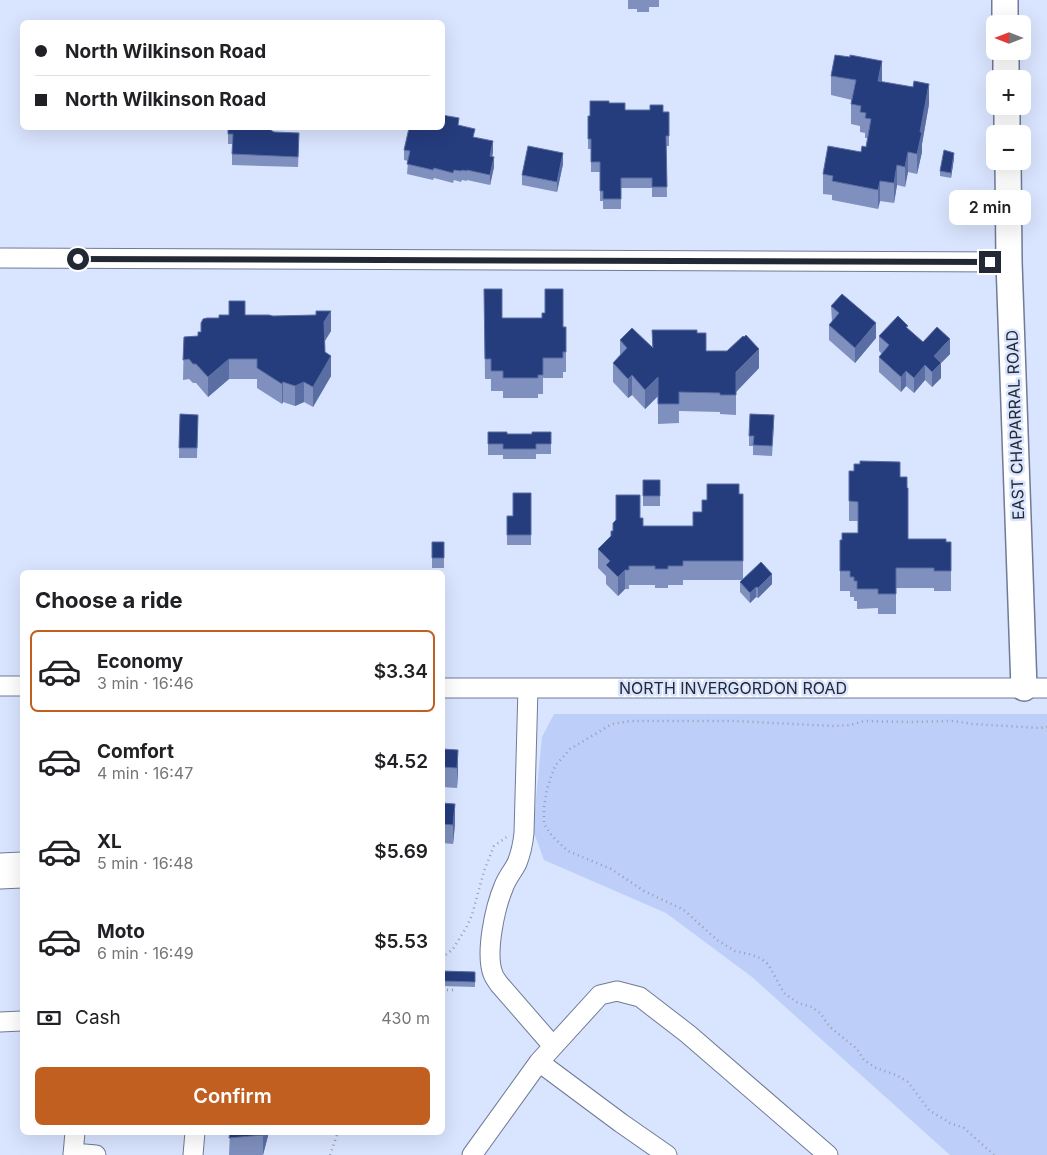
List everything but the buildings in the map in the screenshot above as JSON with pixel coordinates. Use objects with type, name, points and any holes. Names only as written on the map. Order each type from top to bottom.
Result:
[{"type":"main road","points":[[1005,0],[1005,15]]},
{"type":"main road","name":"EAST CHAPARRAL ROAD","points":[[1008,170],[1009,262],[1035,688]]},
{"type":"street","points":[[0,258],[1009,262]]},
{"type":"street","points":[[0,686],[20,686]]},
{"type":"street","name":"NORTH INVERGORDON ROAD","points":[[445,688],[1035,688]]},
{"type":"street","points":[[528,688],[522,848],[505,884],[495,912],[490,961],[493,974],[499,984],[553,1046]]},
{"type":"street","points":[[0,863],[20,862]]},
{"type":"street","points":[[0,879],[20,878]]},
{"type":"street","points":[[472,1155],[539,1062],[553,1046],[600,995],[617,991],[640,997],[688,1034],[828,1155]]},
{"type":"street","points":[[0,1022],[20,1021]]},
{"type":"street","points":[[539,1062],[667,1155]]},
{"type":"street","points":[[75,1135],[73,1154],[96,1155]]},
{"type":"street","points":[[193,1155],[195,1135]]},
{"type":"path","points":[[994,1155],[964,1128],[950,1123],[930,1110],[908,1082],[896,1074],[876,1068],[864,1060],[857,1048],[830,1027],[816,1010],[784,993],[768,964],[760,958],[735,951],[717,940],[684,910],[644,891],[611,869],[568,851],[552,836],[544,824],[544,808],[547,789],[555,766],[570,749],[612,724],[621,722],[736,721],[833,726],[851,725],[864,721],[952,721],[973,724],[1047,727]]},
{"type":"path","points":[[445,956],[453,949],[466,928],[494,846],[508,836],[512,830]]},
{"type":"path","points":[[445,990],[454,990]]},
{"type":"path","points":[[330,1155],[337,1135]]},
{"type":"shaded area","points":[[554,714],[1047,714],[1047,1155],[950,1155],[752,977],[666,913],[544,860],[533,830],[542,737]]},
{"type":"route","points":[[78,259],[990,262]]}]
